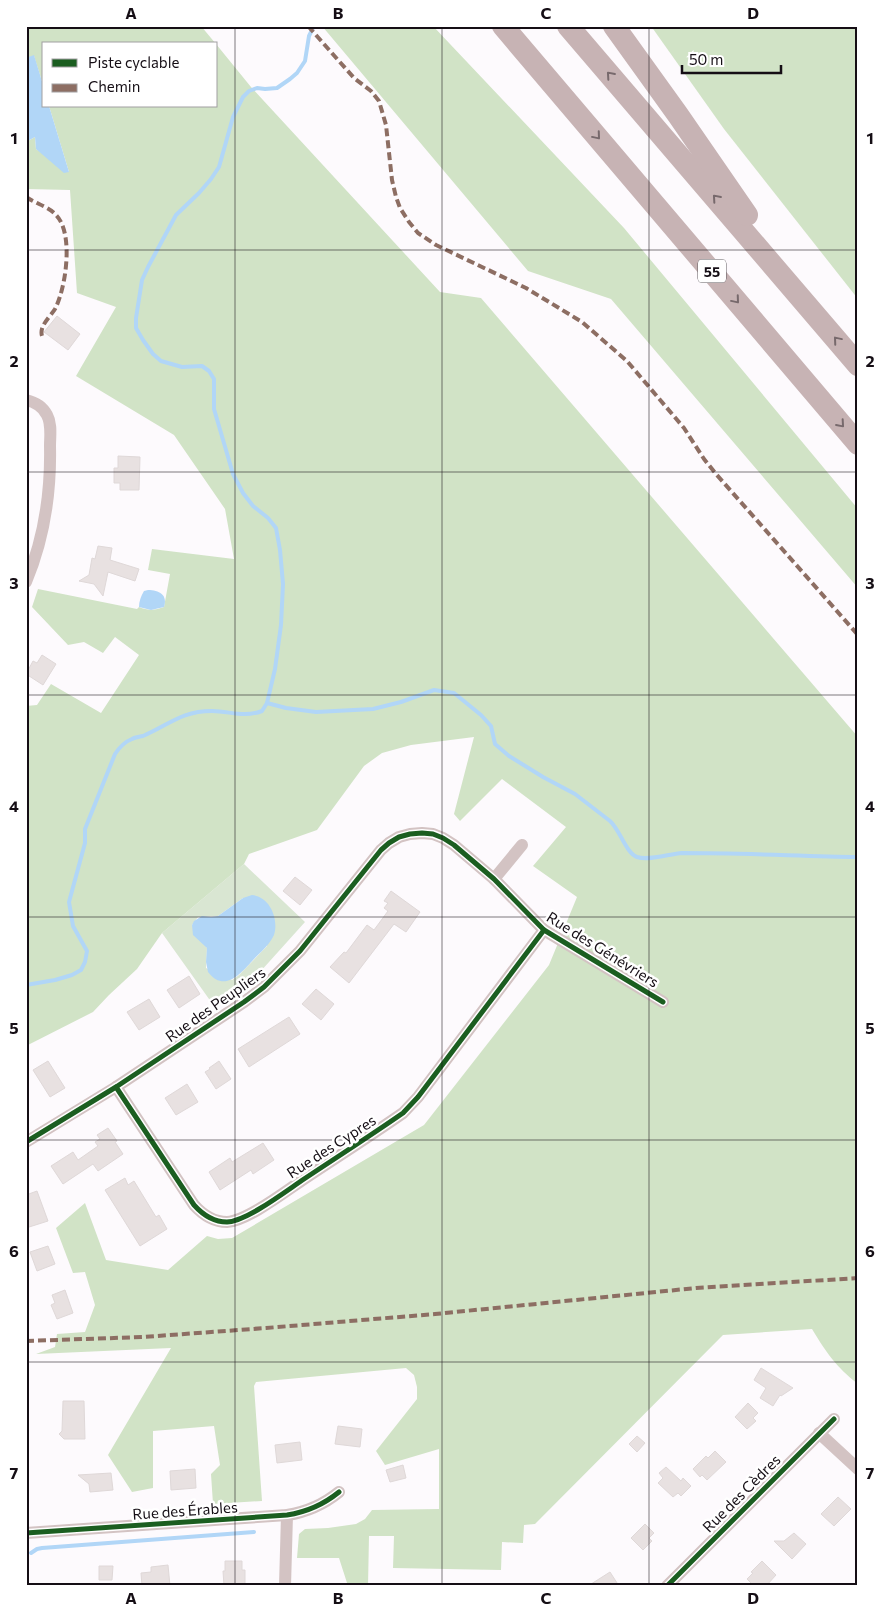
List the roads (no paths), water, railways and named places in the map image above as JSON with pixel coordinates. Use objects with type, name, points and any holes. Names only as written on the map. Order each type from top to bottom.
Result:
[{"type":"highway","points":[[491,26],[565,99]]},
{"type":"highway","points":[[503,26],[565,99]]},
{"type":"highway","points":[[568,26],[858,365]]},
{"type":"highway","points":[[614,26],[678,115],[815,315]]},
{"type":"highway","name":"55","points":[[565,99],[858,444]]},
{"type":"street","points":[[26,400],[35,403],[44,410],[50,428],[49,489],[45,520],[38,549],[26,582]]},
{"type":"street","name":"Rue des Génévriers","points":[[410,834],[422,833],[443,838],[454,845],[494,880],[544,930],[664,1002]]},
{"type":"street","name":"Rue des Peupliers","points":[[26,1142],[116,1086],[264,987],[300,951],[381,850],[399,837],[410,834]]},
{"type":"street","points":[[494,880],[522,845]]},
{"type":"street","name":"Rue des Cypres","points":[[116,1086],[194,1205],[209,1218],[228,1222],[238,1220],[403,1113],[418,1097],[544,930]]},
{"type":"street","name":"Rue des Cèdres","points":[[666,1586],[834,1419]]},
{"type":"street","points":[[819,1433],[858,1469]]},
{"type":"street","name":"Rue des Érables","points":[[26,1534],[287,1515],[308,1511],[339,1492]]},
{"type":"street","points":[[285,1586],[287,1515]]},
{"type":"water","points":[[34,55],[42,81],[42,108],[50,108],[69,172],[64,173],[36,149],[35,137],[26,142],[26,58]]},
{"type":"water","points":[[144,591],[156,591],[164,596],[164,607],[151,610],[139,607]]},
{"type":"water","points":[[252,895],[264,900],[272,910],[275,922],[274,935],[265,948],[239,975],[227,981],[221,981],[214,978],[208,972],[206,962],[207,948],[193,935],[192,925],[194,921],[202,916],[218,916],[243,898]]},
{"type":"waterway","points":[[26,985],[72,975],[81,970],[85,962],[87,951],[73,926],[69,902],[85,843],[85,829],[115,754],[120,747],[133,738],[143,736],[192,713],[219,711],[249,714],[262,711],[267,703],[275,669],[281,625],[283,584],[276,528],[268,518],[253,506],[243,493],[233,474],[214,409],[214,379],[209,371],[202,366],[182,367],[161,361],[153,354],[136,328],[136,318],[142,280],[148,267],[176,215],[199,193],[219,167],[233,117],[243,97],[249,91],[257,88],[277,88],[297,73],[305,61],[309,36],[314,26]]},
{"type":"waterway","points":[[267,703],[316,712],[373,709],[401,702],[434,690],[454,693],[481,715],[491,726],[495,744],[509,756],[575,794],[610,821],[626,846],[637,857],[653,858],[682,853],[858,857]]},
{"type":"waterway","points":[[31,1553],[42,1548],[254,1532]]}]
